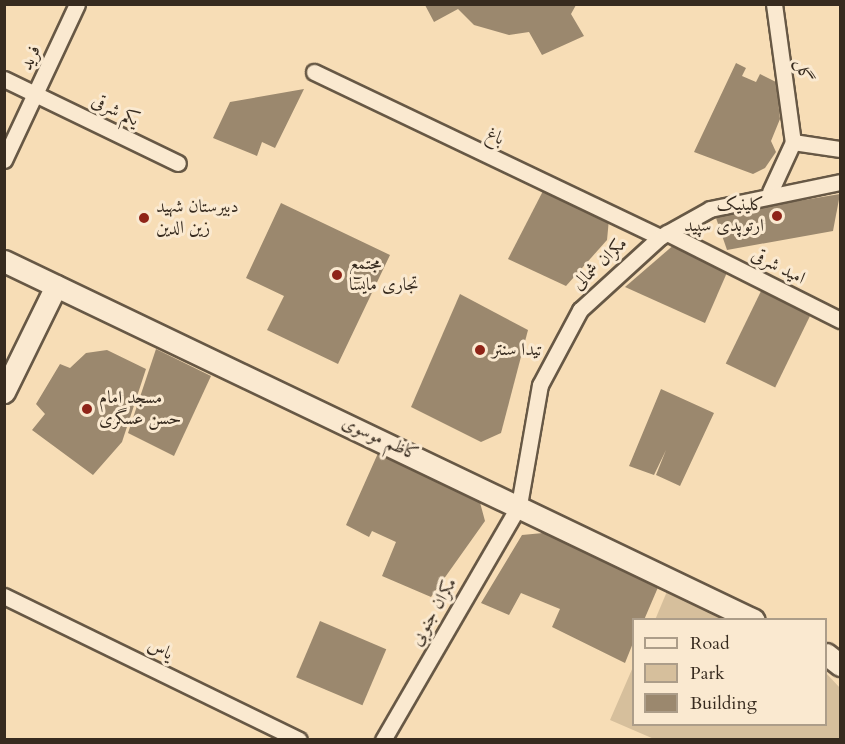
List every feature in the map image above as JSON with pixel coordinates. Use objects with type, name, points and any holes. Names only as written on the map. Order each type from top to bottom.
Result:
[{"type":"main road","name":"کاظم موسوی","points":[[4,261],[519,505],[750,618]]},
{"type":"main road","points":[[4,392],[56,286]]},
{"type":"street","name":"فرید","points":[[4,160],[77,4]]},
{"type":"street","name":"گل","points":[[774,4],[793,142]]},
{"type":"street","name":"باغ","points":[[314,72],[663,235]]},
{"type":"street","name":"یکم شرقی","points":[[4,79],[178,163]]},
{"type":"street","points":[[770,192],[793,142],[840,149]]},
{"type":"street","name":"مکران شمالی","points":[[519,505],[532,410],[552,355],[580,310],[663,235],[710,209],[770,192],[840,182]]},
{"type":"street","name":"امید شرقی","points":[[663,235],[840,320]]},
{"type":"street","name":"مکران جنوبی","points":[[383,740],[519,505]]},
{"type":"street","name":"یاس","points":[[4,596],[299,740]]},
{"type":"green space","points":[[668,589],[723,618],[656,618]]},
{"type":"green space","points":[[632,669],[632,726],[827,726],[827,674],[840,688],[840,739],[654,739],[610,720]]},
{"type":"building","points":[[425,5],[576,5],[571,14],[584,36],[542,55],[529,32],[509,35],[474,25],[458,9],[434,22]]},
{"type":"building","points":[[736,63],[746,68],[742,76],[756,82],[760,74],[776,82],[780,119],[771,141],[776,152],[765,168],[753,174],[694,152]]},
{"type":"building","points":[[304,89],[275,148],[262,142],[257,156],[213,138],[230,102]]},
{"type":"building","points":[[544,189],[609,219],[607,240],[566,286],[508,259]]},
{"type":"building","points":[[840,194],[833,231],[727,250],[715,215]]},
{"type":"building","name":"مجتمع تجاری مايسا","points":[[281,203],[390,255],[338,364],[267,330],[284,296],[246,278]]},
{"type":"building","points":[[676,243],[729,268],[705,323],[625,287]]},
{"type":"building","points":[[763,287],[812,311],[775,388],[726,363]]},
{"type":"building","points":[[460,294],[528,330],[501,433],[481,442],[411,407]]},
{"type":"building","points":[[156,349],[211,376],[174,456],[128,433]]},
{"type":"building","name":"مسجد امام حسن عسگری","points":[[107,350],[146,369],[122,442],[93,475],[32,430],[45,414],[36,404],[60,364],[70,368],[86,353]]},
{"type":"building","points":[[661,389],[714,413],[680,486],[656,475],[666,450],[654,475],[629,466]]},
{"type":"building","points":[[379,451],[478,495],[485,521],[431,597],[382,576],[396,542],[372,531],[369,537],[346,525]]},
{"type":"building","points":[[543,533],[659,585],[645,618],[632,618],[632,646],[625,663],[552,627],[560,609],[521,593],[509,615],[481,603],[522,535]]},
{"type":"building","points":[[320,621],[386,649],[362,705],[296,677]]},
{"type":"place","name":"کلینیک ارتوپدی سپید","points":[[777,216]]},
{"type":"place","name":"دبیرستان شهید زین الدین","points":[[144,218]]},
{"type":"place","name":"مجتمع تجاری مايسا","points":[[337,275]]},
{"type":"place","name":"تیدا سنتر","points":[[480,350]]},
{"type":"place","name":"مسجد امام حسن عسگری","points":[[87,409]]}]
